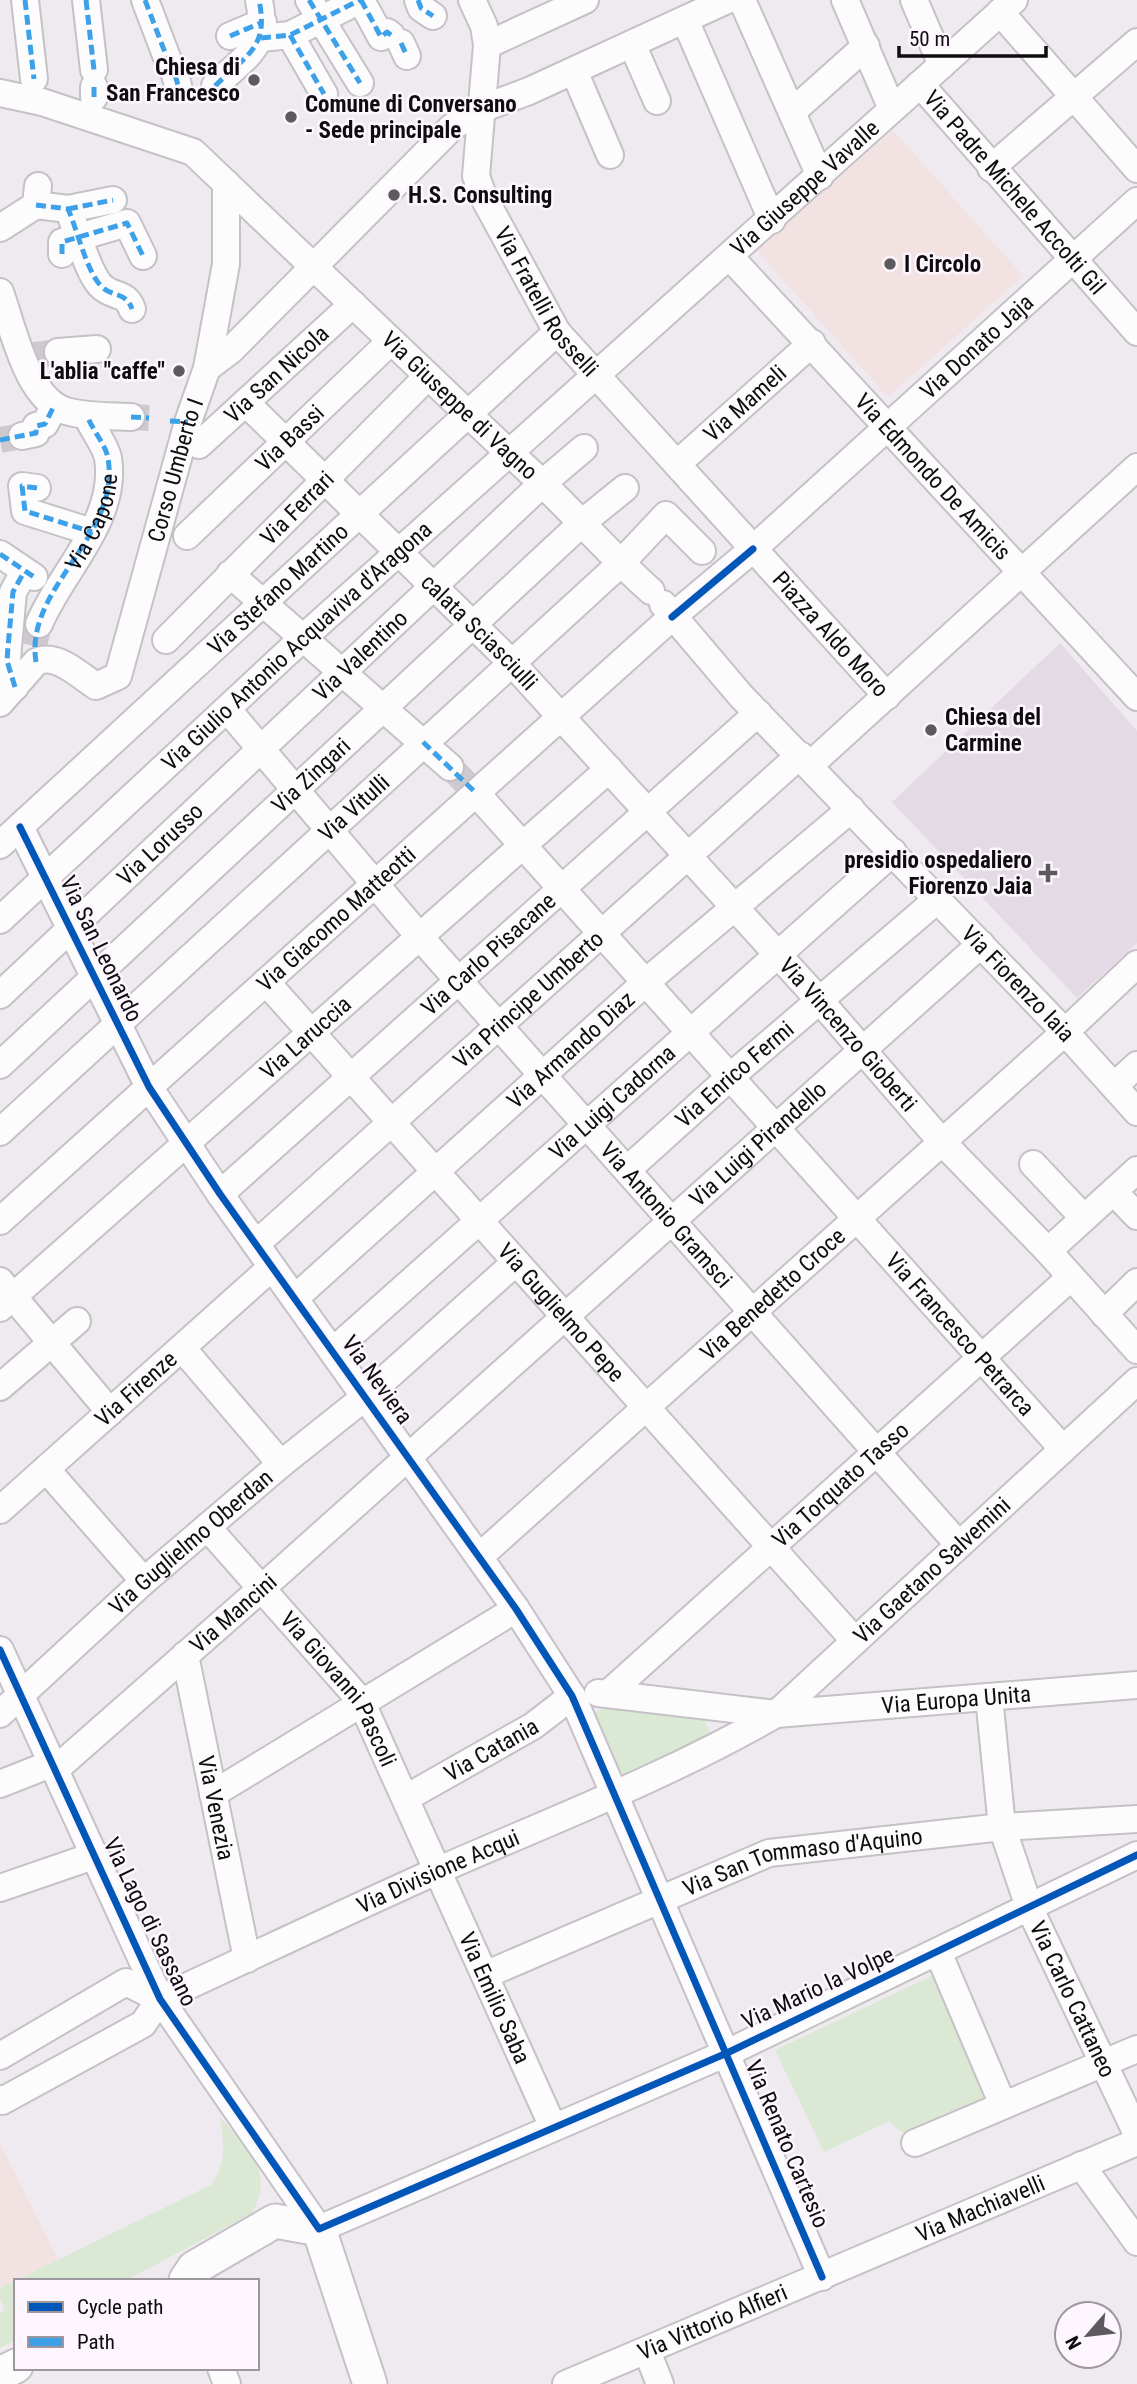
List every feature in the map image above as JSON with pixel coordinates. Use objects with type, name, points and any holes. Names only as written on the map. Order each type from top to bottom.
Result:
[{"type":"main road","points":[[186,2279],[194,2268],[275,2221],[319,2229]]},
{"type":"main road","points":[[187,2279],[267,2246],[293,2245],[319,2229]]},
{"type":"main road","name":"Via Lago di Sassano","points":[[319,2229],[370,2384]]},
{"type":"street","points":[[24,0],[38,90]]},
{"type":"street","points":[[86,0],[94,82]]},
{"type":"street","points":[[145,0],[174,74]]},
{"type":"street","points":[[290,35],[315,11],[360,0],[381,37],[387,32],[400,45]]},
{"type":"street","points":[[472,0],[480,36],[585,0]]},
{"type":"street","points":[[207,368],[231,349],[452,127],[481,109],[574,71],[727,0]]},
{"type":"street","points":[[742,0],[820,176]]},
{"type":"street","points":[[845,0],[892,109]]},
{"type":"street","points":[[914,0],[942,65]]},
{"type":"street","points":[[996,8],[1137,169]]},
{"type":"street","name":"Via Giuseppe Vavalle","points":[[597,374],[942,65],[996,8]]},
{"type":"street","points":[[315,11],[360,83]]},
{"type":"street","points":[[261,20],[290,35],[324,94]]},
{"type":"street","points":[[230,36],[261,20]]},
{"type":"street","points":[[215,86],[261,20]]},
{"type":"street","points":[[685,20],[772,220]]},
{"type":"street","name":"Via Fratelli Rosselli","points":[[480,36],[481,109],[477,176],[483,197],[557,332],[753,549]]},
{"type":"street","points":[[991,168],[1076,98],[1137,42]]},
{"type":"street","points":[[632,44],[657,101]]},
{"type":"street","points":[[792,112],[866,46]]},
{"type":"street","points":[[574,71],[610,155]]},
{"type":"street","name":"Via Padre Michele Accolti Gil","points":[[920,84],[991,168],[1137,331]]},
{"type":"street","name":"Via Giuseppe di Vagno","points":[[0,93],[38,90],[193,152],[508,453],[544,482],[620,564],[661,603]]},
{"type":"street","name":"Corso Umberto I","points":[[19,639],[45,658],[54,659],[96,686],[118,676],[186,429],[207,368],[226,264],[226,183]]},
{"type":"street","points":[[0,228],[37,195],[68,209],[113,200]]},
{"type":"street","name":"Via Donato Jaja","points":[[753,549],[1137,201]]},
{"type":"street","points":[[68,209],[71,245],[95,280],[110,294],[121,294],[129,299],[132,309]]},
{"type":"street","points":[[71,245],[127,223],[143,256]]},
{"type":"street","name":"Via Edmondo De Amicis","points":[[730,257],[1137,697]]},
{"type":"street","points":[[0,292],[26,357],[48,402],[45,424],[36,426],[36,433],[22,436]]},
{"type":"street","name":"Via San Nicola","points":[[186,429],[246,403],[353,304]]},
{"type":"street","name":"Via Stefano Martino","points":[[0,845],[557,332]]},
{"type":"street","name":"Via Bassi","points":[[187,536],[391,341]]},
{"type":"street","name":"Via Mameli","points":[[677,464],[812,344]]},
{"type":"street","points":[[58,352],[97,349]]},
{"type":"street","name":"Via Giulio Antonio Acquaviva d'Aragona","points":[[0,920],[304,637],[597,374]]},
{"type":"street","name":"Via Ferrari","points":[[166,640],[428,376]]},
{"type":"street","points":[[48,402],[88,415],[131,417]]},
{"type":"street","name":"calata Sciasciulli","points":[[246,403],[474,624],[560,717]]},
{"type":"street","name":"Via Capone","points":[[8,695],[19,639],[92,532],[103,509],[109,477],[108,457],[93,433],[88,415]]},
{"type":"street","name":"Via Valentino","points":[[261,750],[544,482],[584,448]]},
{"type":"street","points":[[887,696],[1137,467]]},
{"type":"street","points":[[37,488],[22,486],[25,511],[92,532]]},
{"type":"street","name":"Via Zingari","points":[[0,1065],[583,523],[625,488]]},
{"type":"street","name":"Via Vitulli","points":[[0,1132],[620,564],[666,515],[702,551]]},
{"type":"street","name":"Piazza Aldo Moro","points":[[661,603],[753,549],[887,696],[805,760]]},
{"type":"street","points":[[0,554],[29,575],[13,592],[19,639]]},
{"type":"street","points":[[230,573],[450,767]]},
{"type":"street","points":[[661,603],[758,713],[805,760]]},
{"type":"street","name":"Via Giacomo Matteotti","points":[[0,1221],[560,717],[661,603]]},
{"type":"street","name":"Via Antonio Gramsci","points":[[227,709],[419,936],[544,1074],[750,1313],[959,1545]]},
{"type":"street","name":"Via Carlo Pisacane","points":[[220,1194],[758,713]]},
{"type":"street","name":"Via Vincenzo Gioberti","points":[[560,717],[821,1002],[942,1142],[1048,1251],[1137,1350]]},
{"type":"street","name":"Via Lorusso","points":[[0,995],[261,750]]},
{"type":"street","name":"Via Fiorenzo Iaia","points":[[805,760],[1065,1032],[1137,1112]]},
{"type":"street","name":"Via Principe Umberto","points":[[256,1244],[602,933],[805,760]]},
{"type":"street","name":"Via Laruccia","points":[[4,1295],[186,1146],[609,769]]},
{"type":"street","name":"Via Francesco Petrarca","points":[[476,793],[1063,1449]]},
{"type":"street","name":"Via Armando Diaz","points":[[295,1298],[646,982],[851,809]]},
{"type":"street","name":"Via San Leonardo","points":[[20,827],[149,1087]]},
{"type":"street","name":"Via Luigi Cadorna","points":[[333,1351],[689,1031],[894,852]]},
{"type":"street","name":"Via Enrico Fermi","points":[[627,1170],[730,1077],[821,1002],[938,899]]},
{"type":"street","name":"Via Luigi Pirandello","points":[[409,1457],[981,944]]},
{"type":"street","name":"Via Benedetto Croce","points":[[479,1557],[1065,1032],[1137,964]]},
{"type":"street","name":"Via Guglielmo Pepe","points":[[266,982],[855,1641]]},
{"type":"street","points":[[1114,1086],[1137,1065]]},
{"type":"street","name":"Via Neviera","points":[[149,1087],[186,1146],[516,1609],[572,1696],[614,1796]]},
{"type":"street","points":[[1032,1164],[1084,1218]]},
{"type":"street","points":[[1048,1251],[1137,1170]]},
{"type":"street","points":[[1114,1192],[1137,1216]]},
{"type":"street","points":[[365,1397],[516,1262]]},
{"type":"street","name":"Via Firenze","points":[[0,1510],[272,1267]]},
{"type":"street","name":"Via Torquato Tasso","points":[[610,1692],[1071,1277]]},
{"type":"street","points":[[1104,1314],[1137,1282]]},
{"type":"street","points":[[4,1295],[53,1342],[110,1412]]},
{"type":"street","points":[[0,1387],[77,1321]]},
{"type":"street","points":[[182,1348],[281,1464]]},
{"type":"street","name":"Via Gaetano Salvemini","points":[[718,1747],[776,1714],[1137,1381]]},
{"type":"street","name":"Via Guglielmo Oberdan","points":[[0,1714],[144,1581],[281,1464],[365,1397]]},
{"type":"street","name":"Via Mancini","points":[[0,1784],[55,1766],[409,1457]]},
{"type":"street","points":[[46,1469],[144,1581]]},
{"type":"street","name":"Via Giovanni Pascoli","points":[[207,1527],[361,1701],[439,1870]]},
{"type":"street","points":[[213,1794],[361,1701],[516,1609]]},
{"type":"street","name":"Via Lago di Sassano","points":[[0,1650],[160,2000],[319,2229]]},
{"type":"street","name":"Via Venezia","points":[[185,1655],[247,1959]]},
{"type":"street","name":"Via Europa Unita","points":[[776,1714],[1137,1685]]},
{"type":"street","points":[[572,1696],[610,1692],[776,1714]]},
{"type":"street","name":"Via Catania","points":[[406,1798],[533,1726],[572,1696]]},
{"type":"street","name":"Via Carlo Cattaneo","points":[[989,1697],[1002,1827],[1029,1907],[1137,2134]]},
{"type":"street","name":"Via Divisione Acqui","points":[[160,2000],[439,1870],[614,1796],[718,1747]]},
{"type":"street","name":"Via Renato Cartesio","points":[[614,1796],[822,2277]]},
{"type":"street","name":"Via San Tommaso d'Aquino","points":[[485,1975],[769,1853],[1002,1827],[1137,1819]]},
{"type":"street","points":[[0,1888],[96,1855]]},
{"type":"street","name":"Via Mario la Volpe","points":[[319,2229],[727,2053],[1137,1855]]},
{"type":"street","name":"Via Emilio Saba","points":[[439,1870],[553,2127]]},
{"type":"street","points":[[938,1952],[1003,2105]]},
{"type":"street","points":[[0,2056],[125,1982],[160,2000],[143,2024],[2,2101],[0,2099]]},
{"type":"street","points":[[915,2143],[1137,2049]]},
{"type":"street","name":"Via Machiavelli","points":[[822,2277],[1137,2142]]},
{"type":"street","points":[[1081,2165],[1137,2242]]},
{"type":"street","points":[[275,2221],[279,2168]]},
{"type":"street","name":"Via Vittorio Alfieri","points":[[566,2384],[822,2277]]},
{"type":"street","points":[[647,2351],[660,2384]]},
{"type":"shaded area","name":"I Circolo","points":[[893,130],[1023,276],[888,397],[757,251]]},
{"type":"shaded area","name":"presidio ospedaliero Fiorenzo Jaia","points":[[1060,643],[1137,731],[1137,943],[1077,998],[892,802]]},
{"type":"shaded area","points":[[0,2143],[58,2259],[0,2288]]},
{"type":"green space","points":[[611,1704],[704,1719],[711,1734],[616,1781],[588,1716]]},
{"type":"green space","points":[[938,1973],[992,2099],[904,2134],[889,2121],[824,2152],[775,2050]]},
{"type":"green space","points":[[220,2117],[248,2151],[259,2173],[261,2186],[251,2214],[129,2279],[18,2279],[211,2185],[222,2160],[223,2136]]},
{"type":"green space","points":[[14,2281],[14,2341],[0,2348],[0,2313],[5,2310],[0,2300],[0,2288]]},
{"type":"tunnel","points":[[28,356],[58,352]]},
{"type":"tunnel","points":[[131,417],[149,418]]},
{"type":"tunnel","points":[[0,440],[22,436]]},
{"type":"tunnel","points":[[34,646],[39,624]]},
{"type":"tunnel","points":[[450,767],[476,793]]},
{"type":"marked path","points":[[25,0],[34,79]]},
{"type":"marked path","points":[[86,0],[94,70]]},
{"type":"marked path","points":[[145,0],[169,63]]},
{"type":"marked path","points":[[215,86],[246,57],[258,40],[261,29],[259,0]]},
{"type":"marked path","points":[[309,0],[360,83]]},
{"type":"marked path","points":[[261,38],[290,35],[360,0]]},
{"type":"marked path","points":[[361,0],[381,37],[387,32],[391,35]]},
{"type":"marked path","points":[[418,0],[421,8],[433,16]]},
{"type":"marked path","points":[[230,36],[263,22]]},
{"type":"marked path","points":[[290,35],[324,94]]},
{"type":"marked path","points":[[401,43],[407,56]]},
{"type":"marked path","points":[[175,75],[178,85]]},
{"type":"marked path","points":[[94,87],[94,97]]},
{"type":"marked path","points":[[68,209],[113,200]]},
{"type":"marked path","points":[[36,205],[68,209],[95,278],[109,292],[126,299],[132,309]]},
{"type":"marked path","points":[[62,254],[62,242],[127,223],[143,256]]},
{"type":"marked path","points":[[0,440],[36,433],[36,426],[45,424],[54,406]]},
{"type":"marked path","points":[[36,662],[36,635],[44,610],[88,538],[101,513],[108,487],[108,458],[87,415]]},
{"type":"marked path","points":[[131,417],[149,418]]},
{"type":"marked path","points":[[170,421],[188,422]]},
{"type":"marked path","points":[[37,488],[22,486],[25,511],[92,532]]},
{"type":"marked path","points":[[0,554],[34,577]]},
{"type":"marked path","points":[[15,687],[7,661],[8,647],[13,592],[24,572]]},
{"type":"marked path","points":[[423,742],[476,793]]},
{"type":"cycle path","points":[[672,617],[753,549]]},
{"type":"cycle path","points":[[20,827],[149,1087],[220,1194],[516,1609],[572,1696],[822,2277]]},
{"type":"cycle path","points":[[0,1650],[160,1999],[319,2229],[727,2053],[1137,1855]]},
{"type":"place","name":"Chiesa di San Francesco","points":[[254,80]]},
{"type":"place","name":"Comune di Conversano - Sede principale","points":[[291,117]]},
{"type":"place","name":"H.S. Consulting","points":[[394,195]]},
{"type":"place","name":"I Circolo","points":[[890,264]]},
{"type":"place","name":"L'ablia \"caffe\"","points":[[179,371]]},
{"type":"place","name":"Chiesa del Carmine","points":[[931,730]]},
{"type":"place","name":"presidio ospedaliero Fiorenzo Jaia","points":[[1048,873]]}]
